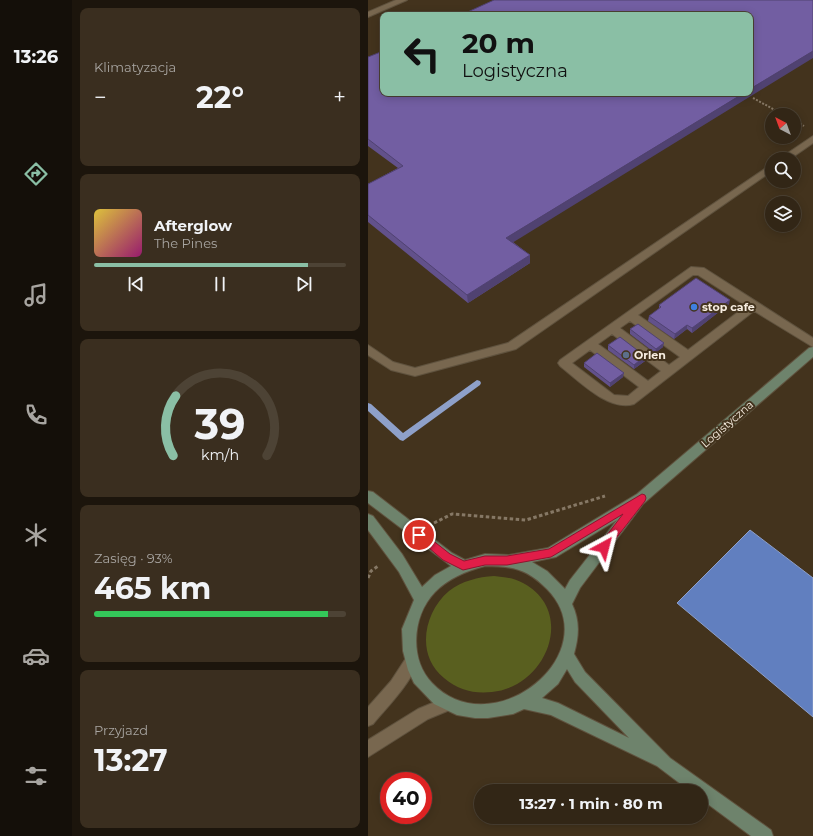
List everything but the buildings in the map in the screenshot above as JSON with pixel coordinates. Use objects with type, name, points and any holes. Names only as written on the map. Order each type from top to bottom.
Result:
[{"type":"main road","name":"Logistyczna","points":[[507,560],[551,553],[642,498],[813,351]]},
{"type":"main road","points":[[368,496],[447,557],[463,566]]},
{"type":"main road","name":"Logistyczna","points":[[566,602],[575,584],[642,498]]},
{"type":"main road","points":[[368,520],[394,553],[413,581],[421,599]]},
{"type":"main road","points":[[485,560],[507,560],[531,568],[551,582],[566,602],[572,628],[567,656],[561,670],[551,682],[540,693],[526,702],[500,711],[472,712],[447,704],[431,693],[419,679],[411,663],[409,630],[421,599],[432,585],[446,574],[463,566],[485,560]]},
{"type":"main road","points":[[567,656],[580,677],[665,763],[765,836]]},
{"type":"main road","points":[[526,702],[552,708],[665,763]]},
{"type":"street","points":[[368,15],[403,0]]},
{"type":"street","points":[[794,152],[813,139]]},
{"type":"street","points":[[368,349],[389,365],[399,370],[415,372],[512,346],[765,172]]},
{"type":"street","points":[[753,306],[630,401],[611,398],[564,363],[692,271],[700,271],[813,343]]},
{"type":"street","points":[[630,315],[687,356]]},
{"type":"street","points":[[612,328],[669,371]]},
{"type":"street","points":[[590,344],[647,388]]},
{"type":"street","points":[[368,719],[396,686],[411,663]]},
{"type":"street","points":[[368,749],[424,714],[447,704]]},
{"type":"path","points":[[753,98],[771,108]]},
{"type":"path","points":[[419,535],[441,518],[452,514],[526,520],[607,495]]},
{"type":"path","points":[[368,578],[371,571],[394,553]]},
{"type":"green space","points":[[494,576],[520,581],[539,596],[549,612],[551,629],[548,646],[540,663],[527,677],[511,687],[492,692],[473,692],[455,686],[435,669],[429,658],[426,647],[426,634],[433,611],[440,600],[449,591],[470,580]]},
{"type":"water","points":[[750,530],[813,578],[813,717],[677,603]]},
{"type":"waterway","points":[[368,406],[403,438],[477,383]]},
{"type":"place","name":"stop cafe","points":[[694,307]]},
{"type":"place","name":"Orlen","points":[[626,355]]},
{"type":"route","points":[[419,535],[447,557],[463,566],[485,560],[507,560],[551,553],[642,498],[604,547]]}]
